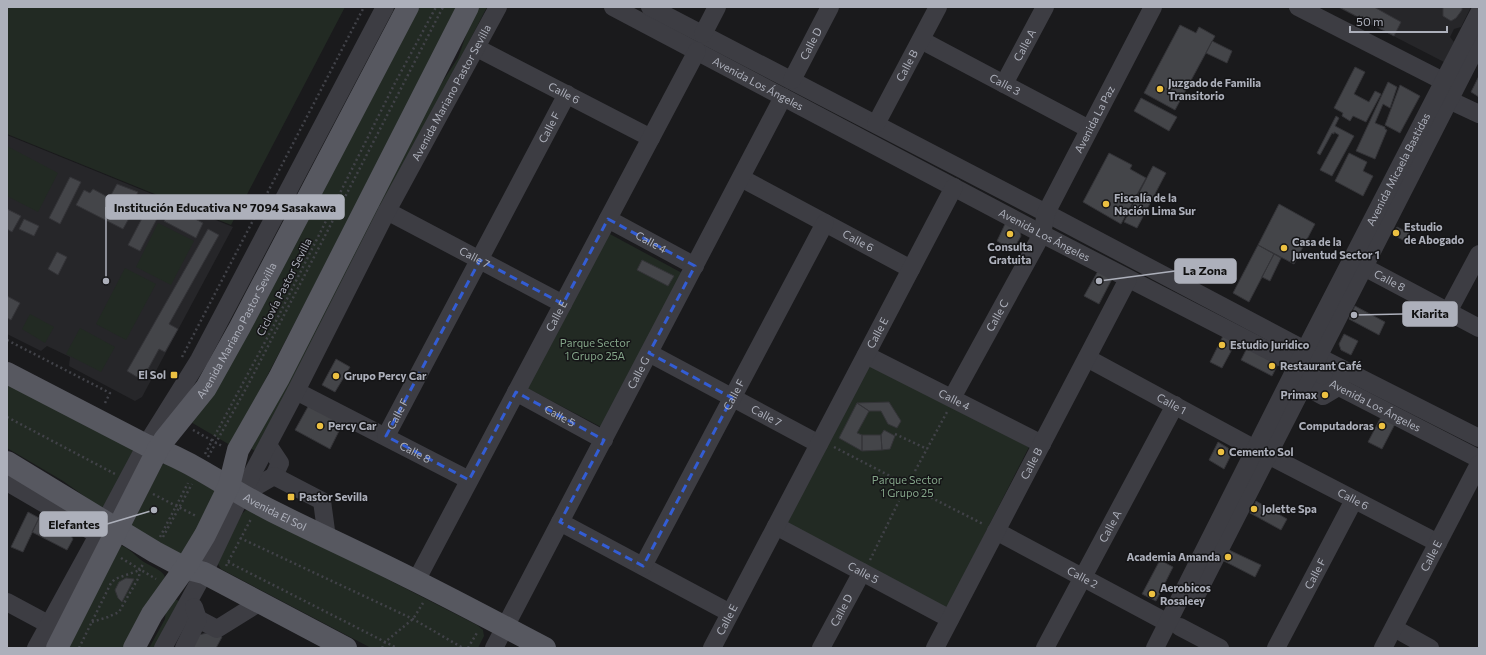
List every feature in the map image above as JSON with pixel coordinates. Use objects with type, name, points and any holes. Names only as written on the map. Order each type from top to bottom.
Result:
[{"type":"main road","name":"Avenida Mariano Pastor Sevilla","points":[[57,648],[107,535],[152,447],[164,440],[206,388],[240,327],[408,7]]},
{"type":"main road","name":"Avenida Mariano Pastor Sevilla","points":[[134,648],[152,614],[170,588],[209,571],[206,536],[243,495],[238,450],[279,378],[468,7]]},
{"type":"main road","name":"Avenida El Sol","points":[[7,373],[152,447],[199,468],[243,495],[424,585],[546,648]]},
{"type":"main road","points":[[7,462],[107,535],[209,571],[260,602],[346,648]]},
{"type":"street","name":"Avenida Mariano Pastor Sevilla","points":[[152,447],[385,7]]},
{"type":"street","name":"Avenida Mariano Pastor Sevilla","points":[[243,495],[387,211],[498,7]]},
{"type":"street","name":"Avenida Los Ángeles","points":[[613,7],[1128,279],[1306,366],[1342,379],[1479,438]]},
{"type":"street","name":"Avenida Los Ángeles","points":[[650,7],[1046,213],[1306,366]]},
{"type":"street","points":[[703,34],[717,7]]},
{"type":"street","name":"Calle D","points":[[792,80],[830,7]]},
{"type":"street","name":"Calle B","points":[[876,124],[938,7]]},
{"type":"street","name":"Calle A","points":[[1004,84],[1045,7]]},
{"type":"street","name":"Avenida La Paz","points":[[1042,234],[1046,213],[1153,7]]},
{"type":"street","points":[[1298,7],[1444,81]]},
{"type":"street","name":"Avenida Micaela Bastidas","points":[[1155,648],[1174,625],[1306,366],[1444,81],[1479,13]]},
{"type":"street","name":"Calle 3","points":[[921,40],[1089,130]]},
{"type":"street","name":"Avenida Micaela Bastidas","points":[[1306,366],[1364,267],[1479,42]]},
{"type":"street","name":"Calle 6","points":[[477,48],[651,138]]},
{"type":"street","name":"Calle E","points":[[424,585],[470,480],[697,51]]},
{"type":"street","name":"Calle F","points":[[386,436],[567,94]]},
{"type":"street","name":"Calle G","points":[[494,648],[783,97]]},
{"type":"street","points":[[1449,100],[1479,114]]},
{"type":"street","name":"Calle 6","points":[[741,178],[911,270]]},
{"type":"street","name":"Calle E","points":[[712,648],[954,187]]},
{"type":"street","name":"Calle 7","points":[[387,211],[563,304]]},
{"type":"street","name":"Calle 4","points":[[608,219],[695,266]]},
{"type":"street","name":"Calle F","points":[[643,566],[825,223]]},
{"type":"street","name":"Calle C","points":[[953,398],[1042,234]]},
{"type":"street","points":[[1448,312],[1479,254]]},
{"type":"street","name":"Calle 8","points":[[1364,267],[1479,328]]},
{"type":"street","name":"Calle B","points":[[935,648],[1128,279]]},
{"type":"street","name":"Calle 7","points":[[649,353],[732,398],[820,442]]},
{"type":"street","name":"Calle 4","points":[[866,355],[1042,444]]},
{"type":"street","name":"Calle 1","points":[[1087,358],[1262,452]]},
{"type":"street","points":[[1306,366],[1323,396],[1342,379]]},
{"type":"street","name":"Avenida Los Ángeles","points":[[1342,379],[1479,459]]},
{"type":"street","name":"Calle 8","points":[[296,391],[470,480]]},
{"type":"street","name":"Calle 5","points":[[516,392],[604,440]]},
{"type":"street","name":"Calle A","points":[[1045,648],[1174,405]]},
{"type":"street","points":[[243,495],[274,476],[280,463],[268,445]]},
{"type":"street","name":"Calle 6","points":[[1262,452],[1438,543]]},
{"type":"street","name":"Calle E","points":[[1383,648],[1479,464]]},
{"type":"street","points":[[274,476],[322,501],[327,538]]},
{"type":"street","points":[[7,482],[107,535]]},
{"type":"street","name":"Calle F","points":[[1276,648],[1354,500]]},
{"type":"street","points":[[560,522],[730,613]]},
{"type":"street","name":"Calle 5","points":[[776,526],[950,619]]},
{"type":"street","name":"Calle 2","points":[[996,531],[1174,625]]},
{"type":"street","name":"Avenida Mariano Pastor Sevilla","points":[[36,648],[48,624],[107,535]]},
{"type":"street","name":"Avenida Mariano Pastor Sevilla","points":[[163,648],[190,599],[209,571]]},
{"type":"street","name":"Calle D","points":[[821,648],[863,573]]},
{"type":"street","points":[[190,599],[198,619],[217,629],[260,602]]},
{"type":"street","points":[[7,602],[48,624]]},
{"type":"street","points":[[184,648],[198,619]]},
{"type":"street","points":[[1174,625],[1220,648]]},
{"type":"street","name":"Avenida Micaela Bastidas","points":[[1169,648],[1174,625]]},
{"type":"street","points":[[1394,628],[1430,648]]},
{"type":"path","points":[[180,359],[364,7]]},
{"type":"path","name":"Ciclovía Pastor Sevilla","points":[[199,468],[273,327],[395,82],[436,7]]},
{"type":"path","points":[[92,622],[119,612],[154,551],[199,468],[248,385],[443,7]]},
{"type":"path","points":[[7,340],[110,393],[103,406],[110,410]]},
{"type":"path","points":[[915,471],[953,398]]},
{"type":"path","points":[[895,434],[926,449]]},
{"type":"path","points":[[820,442],[892,477]]},
{"type":"path","points":[[922,493],[996,531]]},
{"type":"path","points":[[243,495],[209,571],[397,648]]},
{"type":"path","points":[[863,573],[899,501]]},
{"type":"path","points":[[107,535],[142,570],[170,588]]},
{"type":"path","points":[[79,648],[111,583],[115,578],[142,570]]},
{"type":"path","points":[[382,648],[384,642],[413,620],[424,585]]},
{"type":"highlighted area","points":[[608,219],[695,266],[649,353],[732,398],[643,566],[560,522],[604,440],[516,392],[469,480],[386,436],[480,260],[563,304]]},
{"type":"shaded area","points":[[1337,7],[1471,7],[1461,27],[1454,29],[1450,37],[1454,42],[1444,62]]},
{"type":"shaded area","points":[[7,135],[233,227],[142,397],[135,401],[69,366],[70,357],[47,346],[41,351],[7,334]]},
{"type":"green space","points":[[7,7],[345,7],[231,225],[7,134]]},
{"type":"green space","points":[[418,7],[459,7],[230,445],[189,421]]},
{"type":"green space","points":[[477,7],[487,7],[257,452],[247,446],[439,87],[458,58]]},
{"type":"green space","points":[[7,146],[58,173],[38,212],[7,196]]},
{"type":"green space","points":[[158,223],[194,241],[171,285],[136,267]]},
{"type":"green space","name":"Parque Sector 1 Grupo 25A","points":[[608,233],[682,273],[601,427],[527,388]]},
{"type":"green space","points":[[125,268],[156,284],[126,340],[96,324]]},
{"type":"green space","points":[[30,314],[54,327],[45,343],[22,329]]},
{"type":"green space","points":[[80,328],[115,347],[101,372],[66,354]]},
{"type":"green space","name":"Parque Sector 1 Grupo 25","points":[[869,365],[1029,447],[947,608],[784,524]]},
{"type":"green space","points":[[7,382],[131,448],[133,451],[104,507],[101,508],[63,481],[7,448]]},
{"type":"green space","points":[[166,463],[217,492],[187,558],[131,526],[162,465]]},
{"type":"green space","points":[[246,510],[254,511],[477,625],[483,630],[484,636],[478,648],[371,648],[221,569],[218,564],[218,558],[242,514]]},
{"type":"green space","points":[[120,545],[127,548],[144,562],[159,570],[165,577],[128,648],[65,648]]},
{"type":"green space","points":[[171,597],[179,601],[154,648],[149,648],[165,619],[166,607]]},
{"type":"building","points":[[1339,7],[1374,7],[1401,22],[1394,36]]},
{"type":"building","points":[[1443,7],[1462,7],[1462,10],[1456,18],[1451,21],[1443,16]]},
{"type":"building","points":[[1180,25],[1196,33],[1199,27],[1215,36],[1175,110],[1144,93]]},
{"type":"building","points":[[1212,41],[1232,51],[1227,63],[1206,53]]},
{"type":"building","points":[[1355,67],[1365,72],[1354,94],[1369,102],[1375,91],[1381,94],[1366,122],[1353,116],[1350,121],[1342,116],[1343,113],[1334,108]]},
{"type":"building","points":[[1479,76],[1479,97],[1471,92]]},
{"type":"building","points":[[1388,82],[1397,87],[1390,108],[1383,104],[1375,123],[1385,127],[1387,130],[1375,159],[1356,151]]},
{"type":"building","points":[[1400,85],[1420,96],[1400,133],[1385,125]]},
{"type":"building","points":[[1141,98],[1177,117],[1169,131],[1134,111]]},
{"type":"building","points":[[1336,116],[1339,118],[1335,126],[1354,136],[1332,176],[1320,170],[1339,135],[1334,132],[1334,134],[1332,133],[1320,155],[1317,153]]},
{"type":"building","points":[[1109,153],[1132,165],[1130,169],[1146,178],[1121,224],[1083,202]]},
{"type":"building","points":[[1349,153],[1367,162],[1363,171],[1373,176],[1363,196],[1335,181]]},
{"type":"building","points":[[1153,166],[1166,173],[1137,228],[1124,222]]},
{"type":"building","points":[[70,177],[81,182],[60,224],[49,218]]},
{"type":"building","points":[[117,184],[138,192],[131,205],[111,195]]},
{"type":"building","points":[[93,189],[133,211],[123,229],[76,205],[84,190],[90,193]]},
{"type":"building","points":[[1279,204],[1315,224],[1294,264],[1258,245]]},
{"type":"building","points":[[148,207],[160,213],[140,251],[128,245]]},
{"type":"building","points":[[172,207],[203,223],[196,238],[164,221]]},
{"type":"building","points":[[7,209],[21,216],[12,232],[7,229]]},
{"type":"building","points":[[24,219],[39,226],[34,236],[19,229]]},
{"type":"building","points":[[1006,222],[1019,229],[1021,236],[1013,250],[997,241]]},
{"type":"building","points":[[1397,227],[1409,233],[1405,241],[1393,235]]},
{"type":"building","points":[[208,229],[219,235],[169,324],[178,329],[165,352],[159,349],[142,380],[127,371]]},
{"type":"building","points":[[1258,245],[1274,254],[1249,302],[1233,293]]},
{"type":"building","points":[[57,252],[67,257],[58,275],[48,269]]},
{"type":"building","points":[[1274,254],[1281,258],[1270,281],[1262,277]]},
{"type":"building","points":[[642,260],[674,276],[668,286],[637,270]]},
{"type":"building","points":[[1098,271],[1112,279],[1099,304],[1084,296]]},
{"type":"building","points":[[7,296],[20,303],[11,320],[7,318]]},
{"type":"building","points":[[1355,306],[1385,322],[1379,335],[1349,319]]},
{"type":"building","points":[[1344,334],[1358,341],[1351,355],[1341,350],[1339,344]]},
{"type":"building","points":[[1223,336],[1236,342],[1222,368],[1210,362]]},
{"type":"building","points":[[1248,346],[1279,362],[1272,376],[1241,360]]},
{"type":"building","name":"Grupo Percy Car","points":[[336,359],[350,367],[335,392],[322,385]]},
{"type":"building","points":[[889,402],[901,421],[897,428],[888,424],[881,411],[869,411],[857,403]]},
{"type":"building","name":"Percy Car","points":[[310,403],[344,421],[330,449],[295,430]]},
{"type":"building","points":[[857,403],[869,411],[857,433],[862,435],[862,451],[839,438]]},
{"type":"building","points":[[1381,417],[1395,424],[1382,449],[1368,442]]},
{"type":"building","points":[[884,430],[895,436],[890,449],[882,450],[881,435]]},
{"type":"building","points":[[862,435],[881,435],[882,450],[862,451]]},
{"type":"building","name":"Cemento Sol","points":[[1218,442],[1228,448],[1231,455],[1224,469],[1209,460]]},
{"type":"building","points":[[1256,501],[1287,519],[1281,530],[1250,513]]},
{"type":"building","points":[[28,512],[39,518],[23,552],[11,547]]},
{"type":"building","points":[[39,518],[69,533],[73,539],[67,550],[32,532]]},
{"type":"building","points":[[1229,550],[1261,565],[1255,577],[1224,561]]},
{"type":"building","points":[[1160,560],[1173,567],[1156,601],[1142,594]]},
{"type":"building","points":[[126,578],[134,579],[122,602],[118,598],[115,590],[119,582]]},
{"type":"building","points":[[212,632],[222,637],[216,648],[187,648],[193,636]]},
{"type":"place","name":"Juzgado de Familia Transitorio","points":[[1160,89]]},
{"type":"place","name":"Fiscalía de la Nación Lima Sur","points":[[1106,204]]},
{"type":"place","name":"Estudio de Abogado","points":[[1396,233]]},
{"type":"place","name":"Consulta Gratuita","points":[[1010,234]]},
{"type":"place","name":"Casa de la Juventud Sector 1","points":[[1284,248]]},
{"type":"place","name":"Institución Educativa N° 7094 Sasakawa","points":[[106,281]]},
{"type":"place","name":"La Zona","points":[[1099,281]]},
{"type":"place","name":"Kiarita","points":[[1354,315]]},
{"type":"place","name":"Estudio Juridico","points":[[1222,345]]},
{"type":"place","name":"Restaurant Café","points":[[1272,366]]},
{"type":"place","name":"El Sol","points":[[174,375]]},
{"type":"place","name":"Grupo Percy Car","points":[[336,376]]},
{"type":"place","name":"Primax","points":[[1325,395]]},
{"type":"place","name":"Percy Car","points":[[320,426]]},
{"type":"place","name":"Computadoras","points":[[1382,426]]},
{"type":"place","name":"Cemento Sol","points":[[1221,452]]},
{"type":"place","name":"Pastor Sevilla","points":[[291,497]]},
{"type":"place","name":"Jolette Spa","points":[[1254,509]]},
{"type":"place","name":"Elefantes","points":[[154,510]]},
{"type":"place","name":"Academia Amanda","points":[[1228,557]]},
{"type":"place","name":"Aerobicos Rosaleey","points":[[1152,594]]}]
